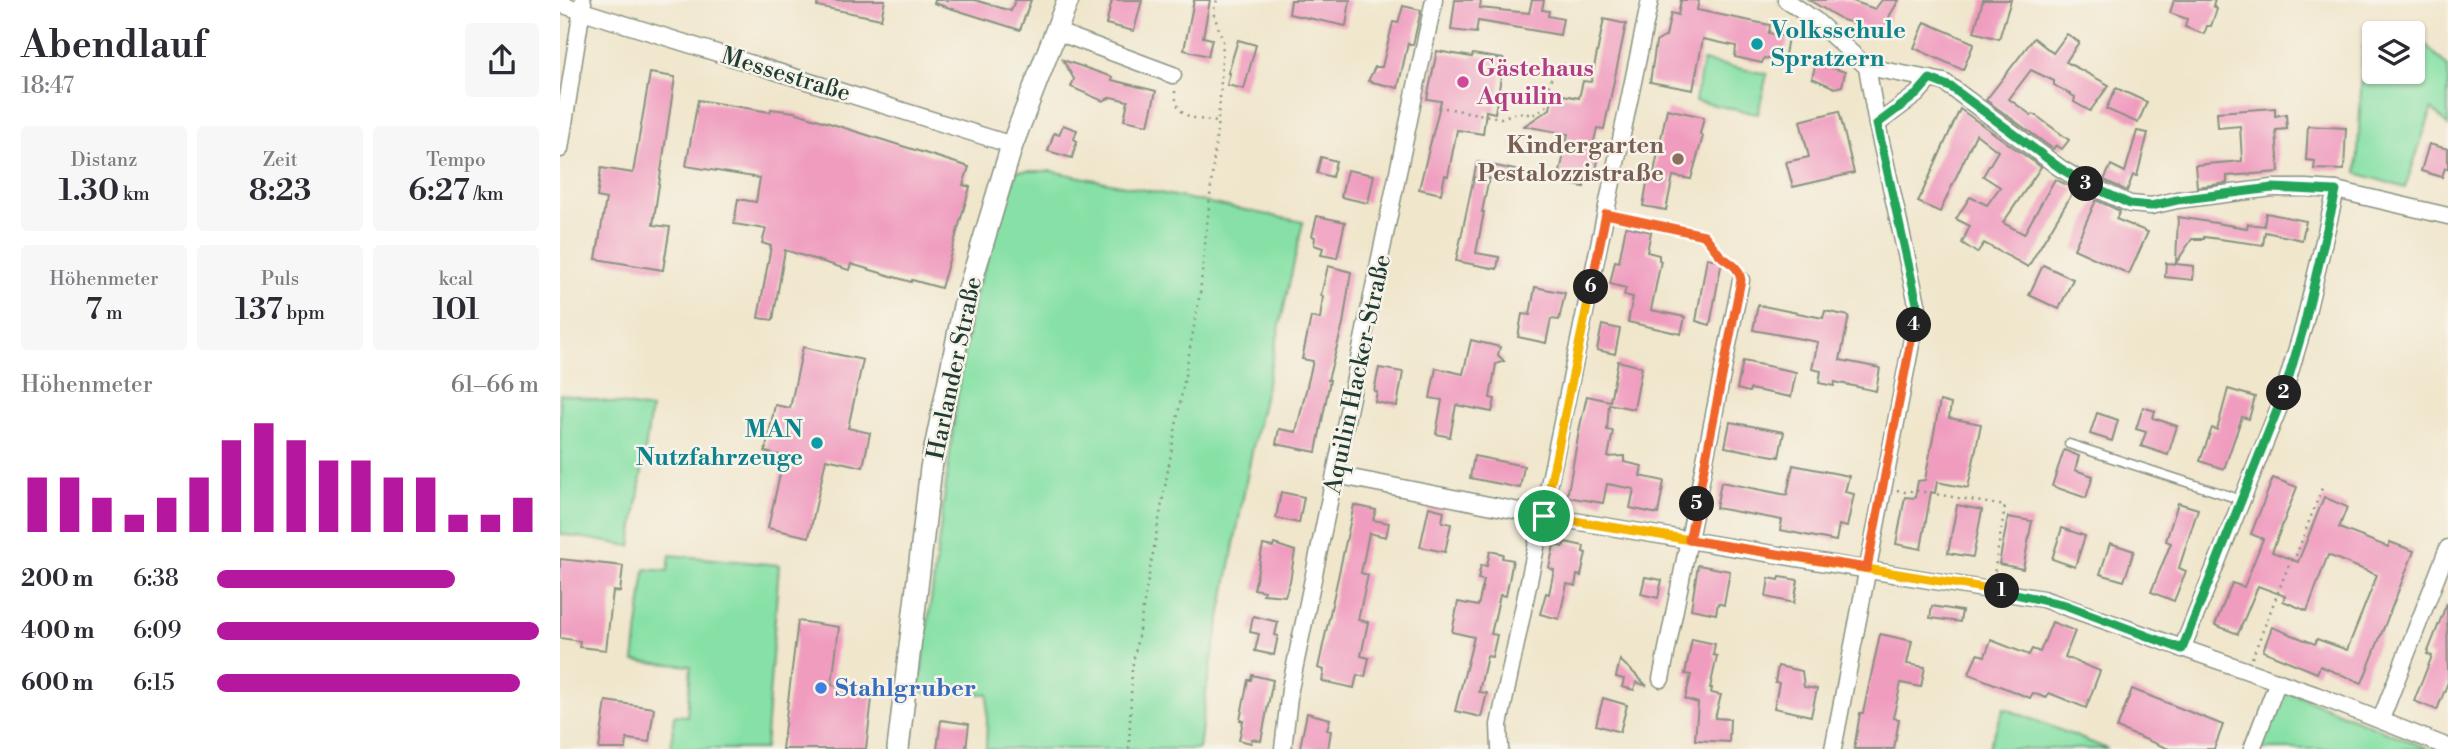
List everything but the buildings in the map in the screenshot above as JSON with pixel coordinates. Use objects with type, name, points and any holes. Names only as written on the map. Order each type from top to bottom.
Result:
[{"type":"main road","name":"Harlander Straße","points":[[898,749],[936,436],[964,306],[1012,145],[1068,0]]},
{"type":"street","name":"Aquilin Hacker-Straße","points":[[1283,749],[1290,689],[1434,0]]},
{"type":"street","points":[[1500,749],[1499,725],[1650,0]]},
{"type":"street","points":[[1786,0],[1815,20],[1867,67],[1930,79],[1951,87],[2060,168],[2130,204],[2151,206],[2177,200],[2272,188],[2336,191],[2448,216]]},
{"type":"street","name":"Messestraße","points":[[560,4],[582,5],[1012,145]]},
{"type":"street","points":[[560,149],[582,5]]},
{"type":"street","points":[[1055,31],[1173,75]]},
{"type":"street","points":[[1833,749],[1918,308],[1867,67]]},
{"type":"street","points":[[1877,124],[1917,94],[1930,79]]},
{"type":"street","points":[[2182,649],[2280,405],[2294,361],[2336,191]]},
{"type":"street","points":[[1661,679],[1741,280]]},
{"type":"street","points":[[1336,475],[1544,516],[1867,568],[2065,605],[2381,719],[2448,747]]},
{"type":"street","points":[[2381,719],[2448,548]]},
{"type":"street","points":[[2252,749],[2277,681]]},
{"type":"lane","points":[[2069,444],[2242,500]]},
{"type":"path","points":[[1129,749],[1132,669],[1199,293],[1223,41],[1213,12],[1217,0]]},
{"type":"path","points":[[1445,108],[1501,118],[1518,112],[1533,115],[1546,107],[1552,73],[1565,64]]},
{"type":"path","points":[[1173,75],[1176,78],[1177,105],[1182,113],[1192,118],[1217,122]]},
{"type":"path","points":[[1606,214],[1704,235],[1721,257],[1737,266],[1741,280]]},
{"type":"path","points":[[1883,487],[2005,506],[1991,590]]},
{"type":"path","points":[[2248,671],[2322,488]]},
{"type":"green space","points":[[2425,44],[2448,67],[2448,126],[2432,109],[2405,188],[2357,173],[2362,67],[2362,84],[2425,84]]},
{"type":"green space","points":[[1703,61],[1767,74],[1758,114],[1695,101]]},
{"type":"green space","points":[[1017,171],[1051,171],[1303,222],[1252,451],[1207,685],[1199,749],[986,749],[988,694],[919,692],[960,376],[976,292]]},
{"type":"green space","points":[[560,394],[651,409],[631,546],[560,534]]},
{"type":"green space","points":[[670,555],[779,565],[765,749],[671,749],[674,715],[687,716],[691,666],[634,661],[645,569],[668,571]]},
{"type":"green space","points":[[2279,688],[2429,749],[2255,749]]},
{"type":"green space","points":[[2004,708],[2108,749],[1988,749]]},
{"type":"place","name":"Volksschule Spratzern","points":[[1757,44]]},
{"type":"place","name":"Gästehaus Aquilin","points":[[1463,82]]},
{"type":"place","name":"Kindergarten Pestalozzistraße","points":[[1678,159]]},
{"type":"place","name":"MAN Nutzfahrzeuge","points":[[817,443]]},
{"type":"place","name":"Stahlgruber","points":[[821,688]]},
{"type":"route","points":[[1930,79],[1944,82],[2060,168],[2130,204],[2151,206],[2177,200],[2272,188],[2336,191],[2304,326],[2280,405],[2182,649],[2043,599],[1544,516],[1606,214],[1704,235],[1721,257],[1737,266],[1740,272],[1741,280],[1689,540],[1867,568],[1918,308],[1877,124],[1917,94],[1930,79]]}]
